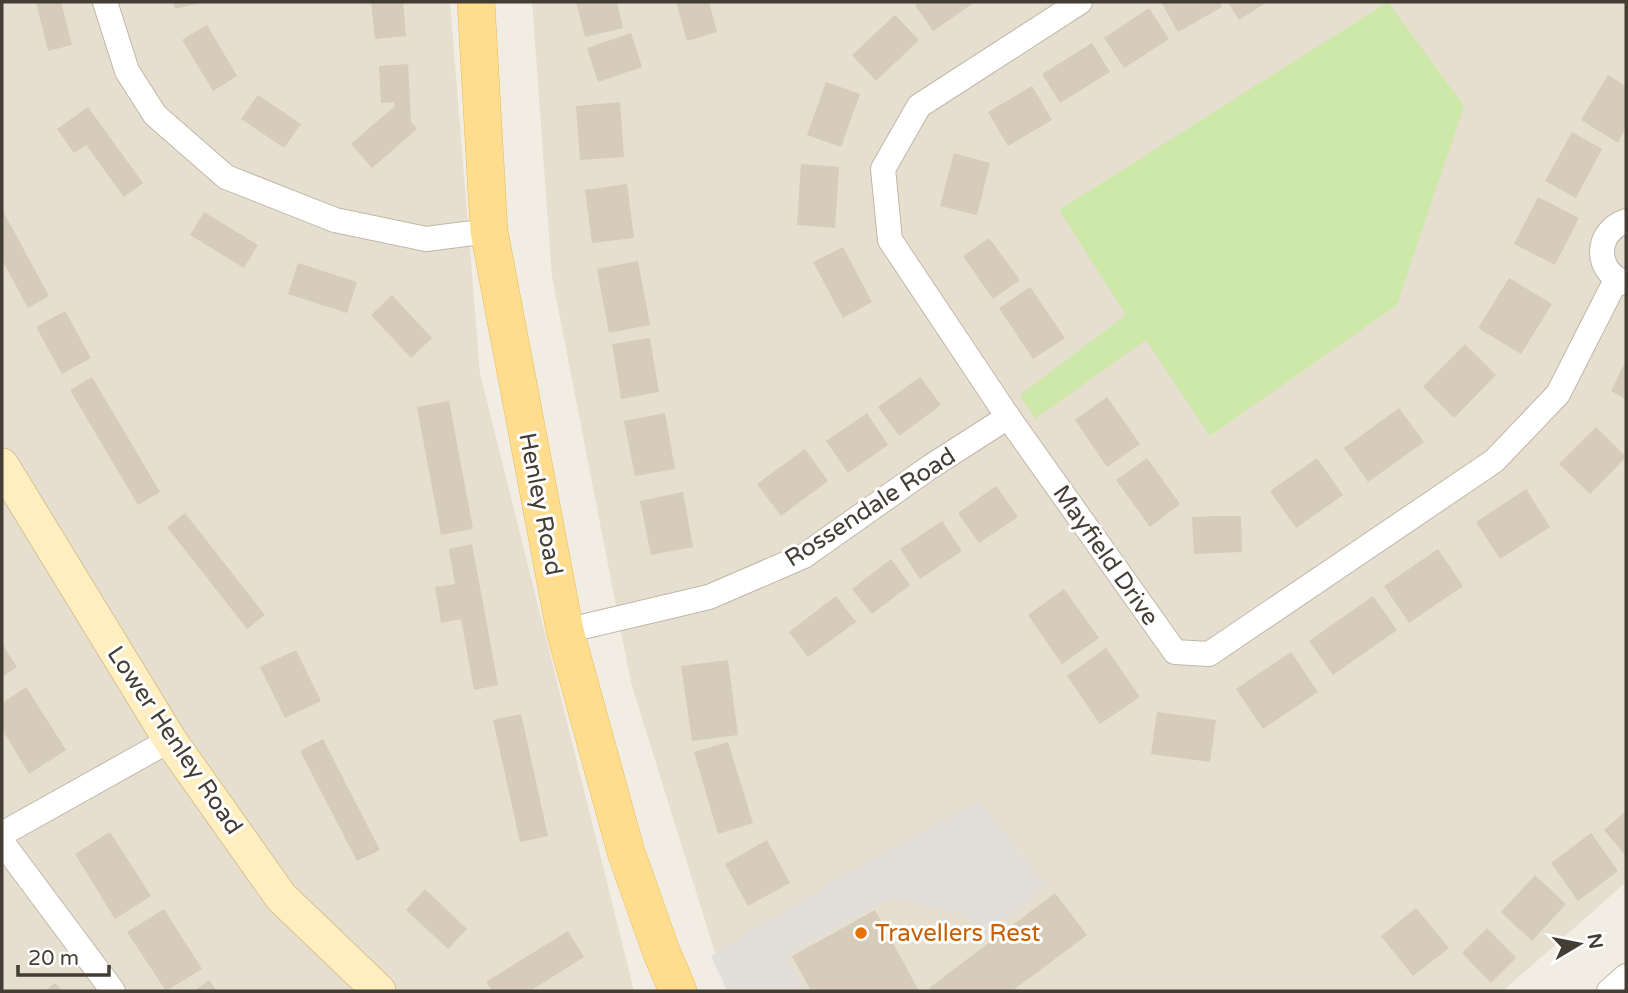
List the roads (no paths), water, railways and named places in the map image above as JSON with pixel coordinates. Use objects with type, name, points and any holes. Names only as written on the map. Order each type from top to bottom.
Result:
[{"type":"main road","name":"Henley Road","points":[[476,2],[489,231],[565,631],[626,852],[678,991]]},
{"type":"main road","name":"Lower Henley Road","points":[[2,465],[170,740],[281,897],[379,991]]},
{"type":"street","points":[[105,2],[127,71],[155,115],[226,177],[335,220],[426,239],[489,231]]},
{"type":"street","name":"Mayfield Drive","points":[[1080,2],[919,106],[883,169],[890,240],[1008,417],[1175,652],[1209,654],[1494,461],[1558,394],[1621,281],[1605,267],[1602,245],[1611,230],[1626,221]]},
{"type":"street","name":"Rossendale Road","points":[[565,631],[709,597],[804,556],[930,467],[1008,417]]},
{"type":"street","points":[[2,834],[170,740]]},
{"type":"street","points":[[2,842],[113,991]]},
{"type":"street","points":[[1609,991],[1626,976]]},
{"type":"place","name":"Travellers Rest","points":[[861,933]]}]
